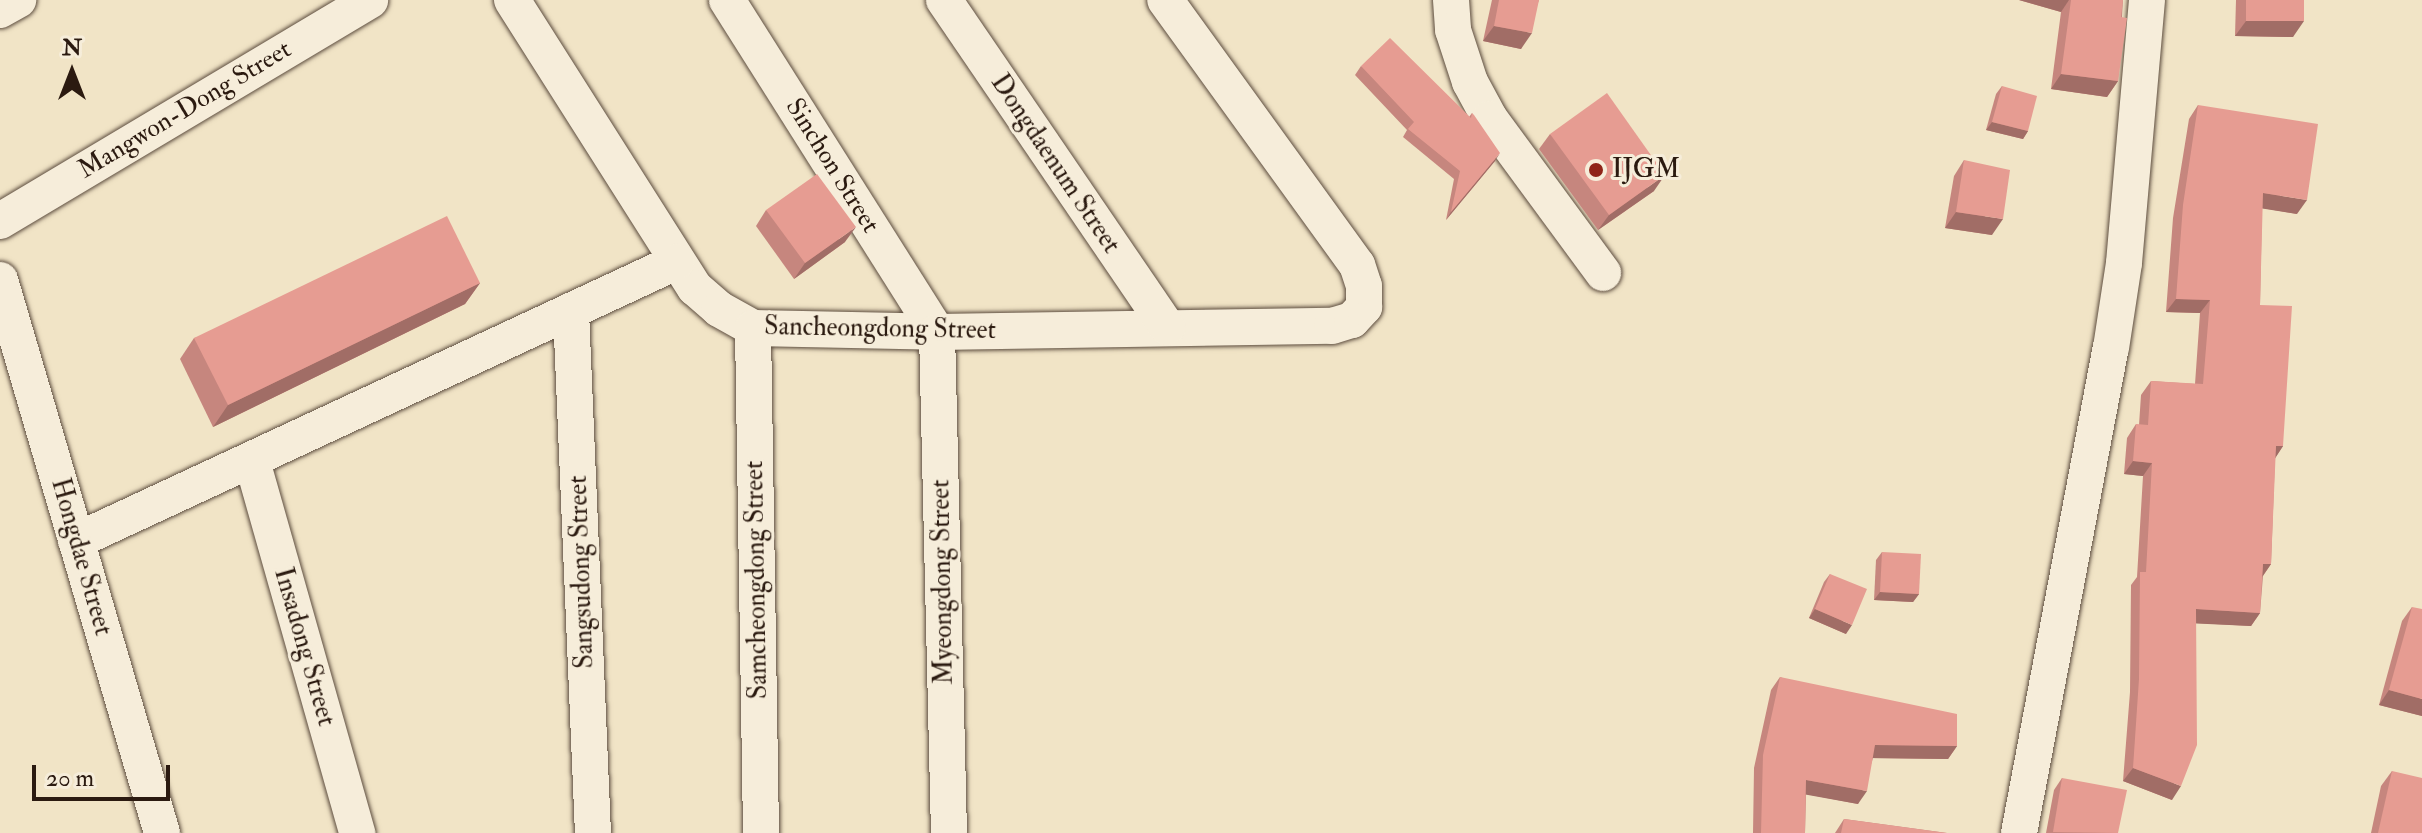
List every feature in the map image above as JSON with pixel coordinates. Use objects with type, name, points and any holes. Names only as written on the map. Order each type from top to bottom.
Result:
[{"type":"street","points":[[0,10],[18,0]]},
{"type":"street","name":"Mangwon-Dong Street","points":[[0,221],[370,0]]},
{"type":"street","name":"Sancheongdong Street","points":[[512,0],[695,288],[719,309],[753,328],[937,332],[1332,326],[1352,320],[1364,307],[1364,286],[1357,265],[1165,0]]},
{"type":"street","name":"Sinchon Street","points":[[727,0],[937,332]]},
{"type":"street","name":"Dongdaenum Street","points":[[944,0],[1167,327]]},
{"type":"street","points":[[1451,0],[1453,30],[1470,82],[1490,119],[1603,273]]},
{"type":"street","points":[[2019,833],[2118,306],[2147,0]]},
{"type":"street","points":[[76,541],[676,262]]},
{"type":"street","name":"Hongdae Street","points":[[0,280],[162,833]]},
{"type":"street","name":"Sangsudong Street","points":[[571,311],[593,833]]},
{"type":"street","name":"Samcheongdong Street","points":[[753,328],[761,833]]},
{"type":"street","name":"Myeongdong Street","points":[[937,332],[949,833]]},
{"type":"street","name":"Insadong Street","points":[[252,461],[357,833]]},
{"type":"building","points":[[1499,0],[1539,0],[1532,33],[1494,26]]},
{"type":"building","points":[[2071,0],[2123,0],[2121,17],[2127,18],[2118,81],[2061,74]]},
{"type":"building","points":[[2246,0],[2304,0],[2304,21],[2246,21]]},
{"type":"building","points":[[1390,38],[1471,118],[1472,113],[1474,115],[1500,153],[1451,212],[1460,171],[1408,129],[1414,122],[1361,66]]},
{"type":"building","points":[[2002,86],[2037,96],[2028,131],[1992,122]]},
{"type":"building","points":[[1607,93],[1665,175],[1609,215],[1550,134]]},
{"type":"building","points":[[2198,105],[2318,124],[2307,200],[2263,193],[2260,305],[2292,306],[2283,446],[2276,446],[2271,564],[2263,564],[2260,613],[2196,609],[2197,745],[2181,786],[2133,768],[2139,679],[2140,572],[2146,572],[2152,463],[2133,461],[2136,424],[2148,425],[2151,381],[2203,384],[2210,300],[2176,299],[2183,205]]},
{"type":"building","points":[[1964,160],[2010,170],[2003,219],[1956,212]]},
{"type":"building","points":[[817,174],[856,227],[805,263],[766,210]]},
{"type":"building","points":[[447,216],[480,283],[228,405],[194,338]]},
{"type":"building","points":[[1882,552],[1921,554],[1919,594],[1880,592]]},
{"type":"building","points":[[1830,574],[1867,589],[1852,625],[1815,609]]},
{"type":"building","points":[[2412,607],[2422,609],[2422,699],[2389,690]]},
{"type":"building","points":[[1780,677],[1957,714],[1957,746],[1875,745],[1867,791],[1806,780],[1805,833],[1761,833],[1763,755]]},
{"type":"building","points":[[2392,771],[2422,778],[2422,833],[2378,833]]},
{"type":"building","points":[[2062,778],[2127,790],[2118,833],[2053,832]]},
{"type":"building","points":[[1844,819],[1947,833],[1841,833]]},
{"type":"place","name":"IJGM","points":[[1596,170]]}]
